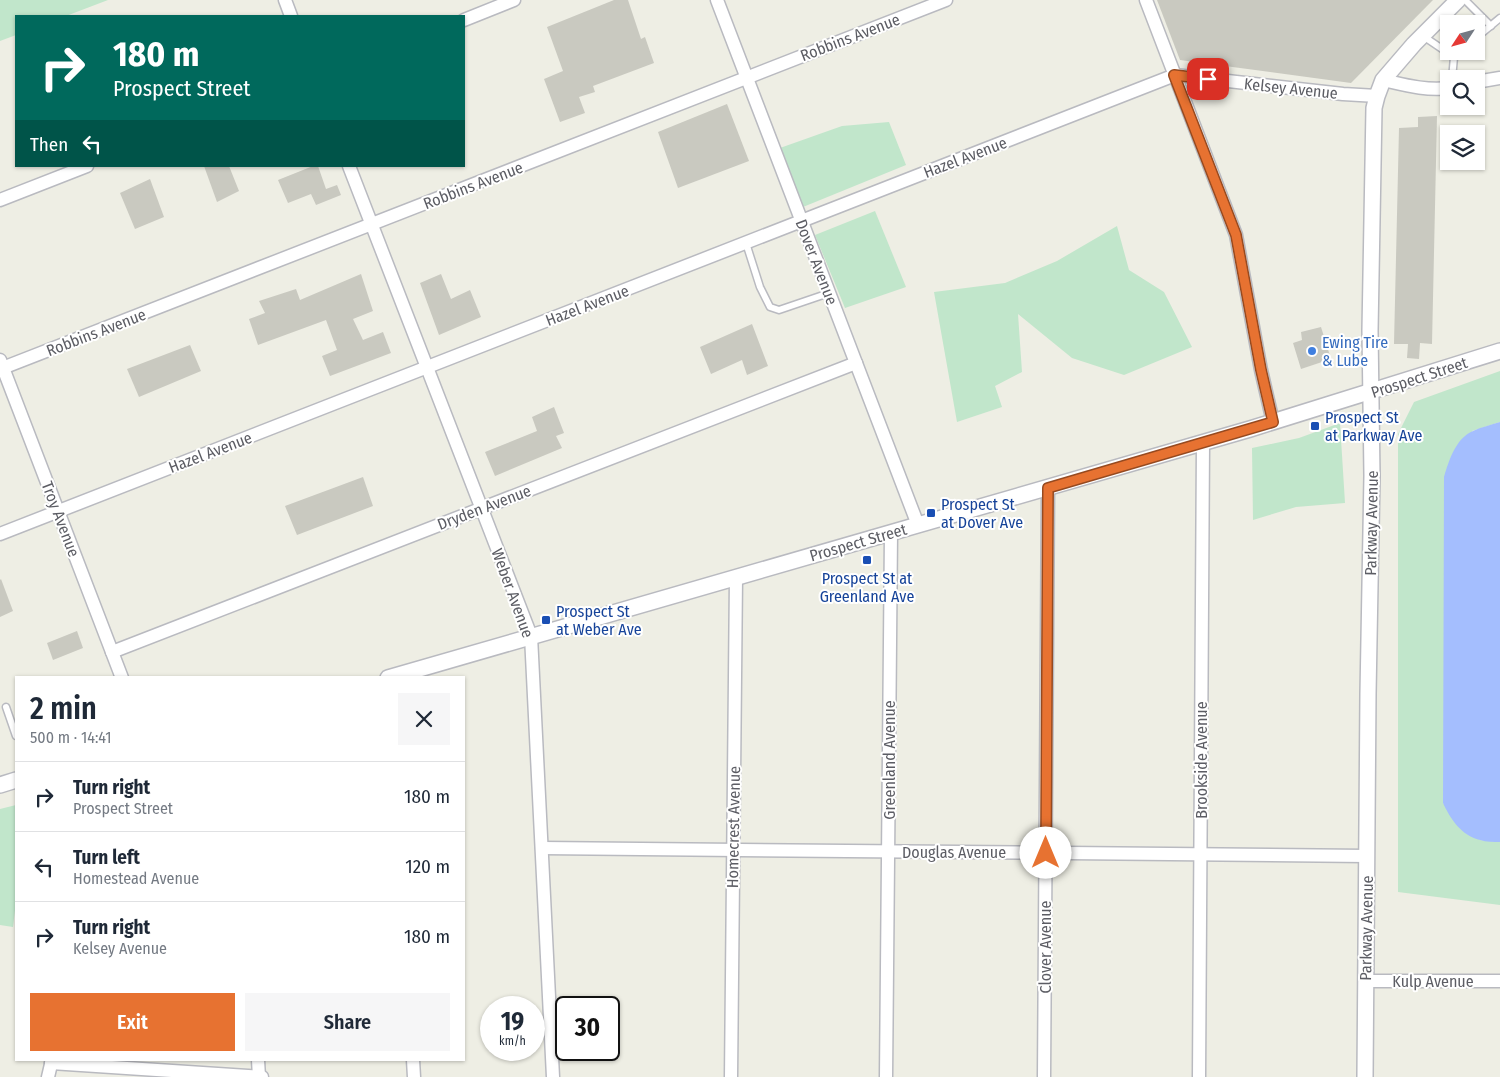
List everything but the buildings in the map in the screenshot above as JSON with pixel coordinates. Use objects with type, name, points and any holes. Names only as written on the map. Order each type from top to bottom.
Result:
[{"type":"street","points":[[285,0],[291,15]]},
{"type":"street","points":[[465,20],[514,0]]},
{"type":"street","name":"Dover Avenue","points":[[717,0],[918,525]]},
{"type":"street","name":"Robbins Avenue","points":[[1,366],[372,224],[946,0]]},
{"type":"street","points":[[1146,0],[1236,235],[1261,370],[1273,422]]},
{"type":"street","name":"Parkway Avenue","points":[[1365,1077],[1372,476],[1370,331],[1374,108],[1383,80],[1458,0]]},
{"type":"street","name":"Kelsey Avenue","points":[[1174,75],[1343,94],[1377,96]]},
{"type":"street","name":"Hazel Avenue","points":[[0,534],[1174,75]]},
{"type":"street","points":[[1485,80],[1500,78]]},
{"type":"street","points":[[1383,80],[1408,86],[1440,89]]},
{"type":"street","points":[[0,200],[84,167]]},
{"type":"street","name":"Weber Avenue","points":[[349,167],[531,636],[553,1077]]},
{"type":"street","name":"Prospect Street","points":[[391,676],[1203,443],[1500,351]]},
{"type":"street","name":"Dryden Avenue","points":[[112,652],[856,363]]},
{"type":"street","name":"Troy Avenue","points":[[1,366],[121,676]]},
{"type":"street","name":"Brookside Avenue","points":[[1199,1077],[1203,443]]},
{"type":"street","name":"Clover Avenue","points":[[1044,1077],[1048,488]]},
{"type":"street","name":"Greenland Avenue","points":[[886,1077],[891,533]]},
{"type":"street","name":"Homecrest Avenue","points":[[731,1077],[736,577]]},
{"type":"street","points":[[0,785],[15,780]]},
{"type":"street","name":"Douglas Avenue","points":[[542,848],[1367,856]]},
{"type":"street","name":"Kulp Avenue","points":[[1365,981],[1500,981]]},
{"type":"street","points":[[48,1077],[52,1062],[109,1072],[260,1077],[258,1061]]},
{"type":"street","points":[[413,1061],[414,1077]]},
{"type":"lane","points":[[1465,0],[1491,26]]},
{"type":"lane","points":[[1485,31],[1500,18]]},
{"type":"lane","points":[[1423,36],[1440,48]]},
{"type":"lane","points":[[746,243],[760,287],[770,306],[779,310],[829,293]]},
{"type":"lane","points":[[6,707],[15,733]]},
{"type":"green space","points":[[0,0],[108,0],[69,15],[15,15],[15,35],[0,41]]},
{"type":"green space","points":[[889,122],[906,165],[803,207],[780,148],[842,126]]},
{"type":"green space","points":[[875,211],[906,287],[845,308],[815,235]]},
{"type":"green space","points":[[1117,226],[1129,270],[1164,292],[1192,347],[1124,375],[1072,358],[1018,314],[1022,372],[995,386],[1002,407],[957,422],[934,292],[1005,283],[1057,261]]},
{"type":"green space","points":[[1500,371],[1500,422],[1472,431],[1443,803],[1480,840],[1500,842],[1500,905],[1398,892],[1398,434],[1414,402]]},
{"type":"green space","points":[[1340,423],[1345,503],[1296,507],[1253,520],[1252,448],[1299,438]]},
{"type":"green space","points":[[15,805],[15,910],[13,927],[0,925],[0,809]]},
{"type":"water","points":[[1500,422],[1500,842],[1490,842],[1473,838],[1462,831],[1453,821],[1443,803],[1444,477],[1451,457],[1458,444],[1467,434]]},
{"type":"place","name":"Ewing Tire & Lube","points":[[1312,351]]},
{"type":"place","name":"Prospect St at Parkway Ave","points":[[1315,426]]},
{"type":"place","name":"Prospect St at Dover Ave","points":[[931,513]]},
{"type":"place","name":"Prospect St at Greenland Ave","points":[[867,560]]},
{"type":"place","name":"Prospect St at Weber Ave","points":[[546,620]]},
{"type":"route","points":[[1046,853],[1048,488],[1273,422],[1261,370],[1236,235],[1174,75],[1208,79]]}]
